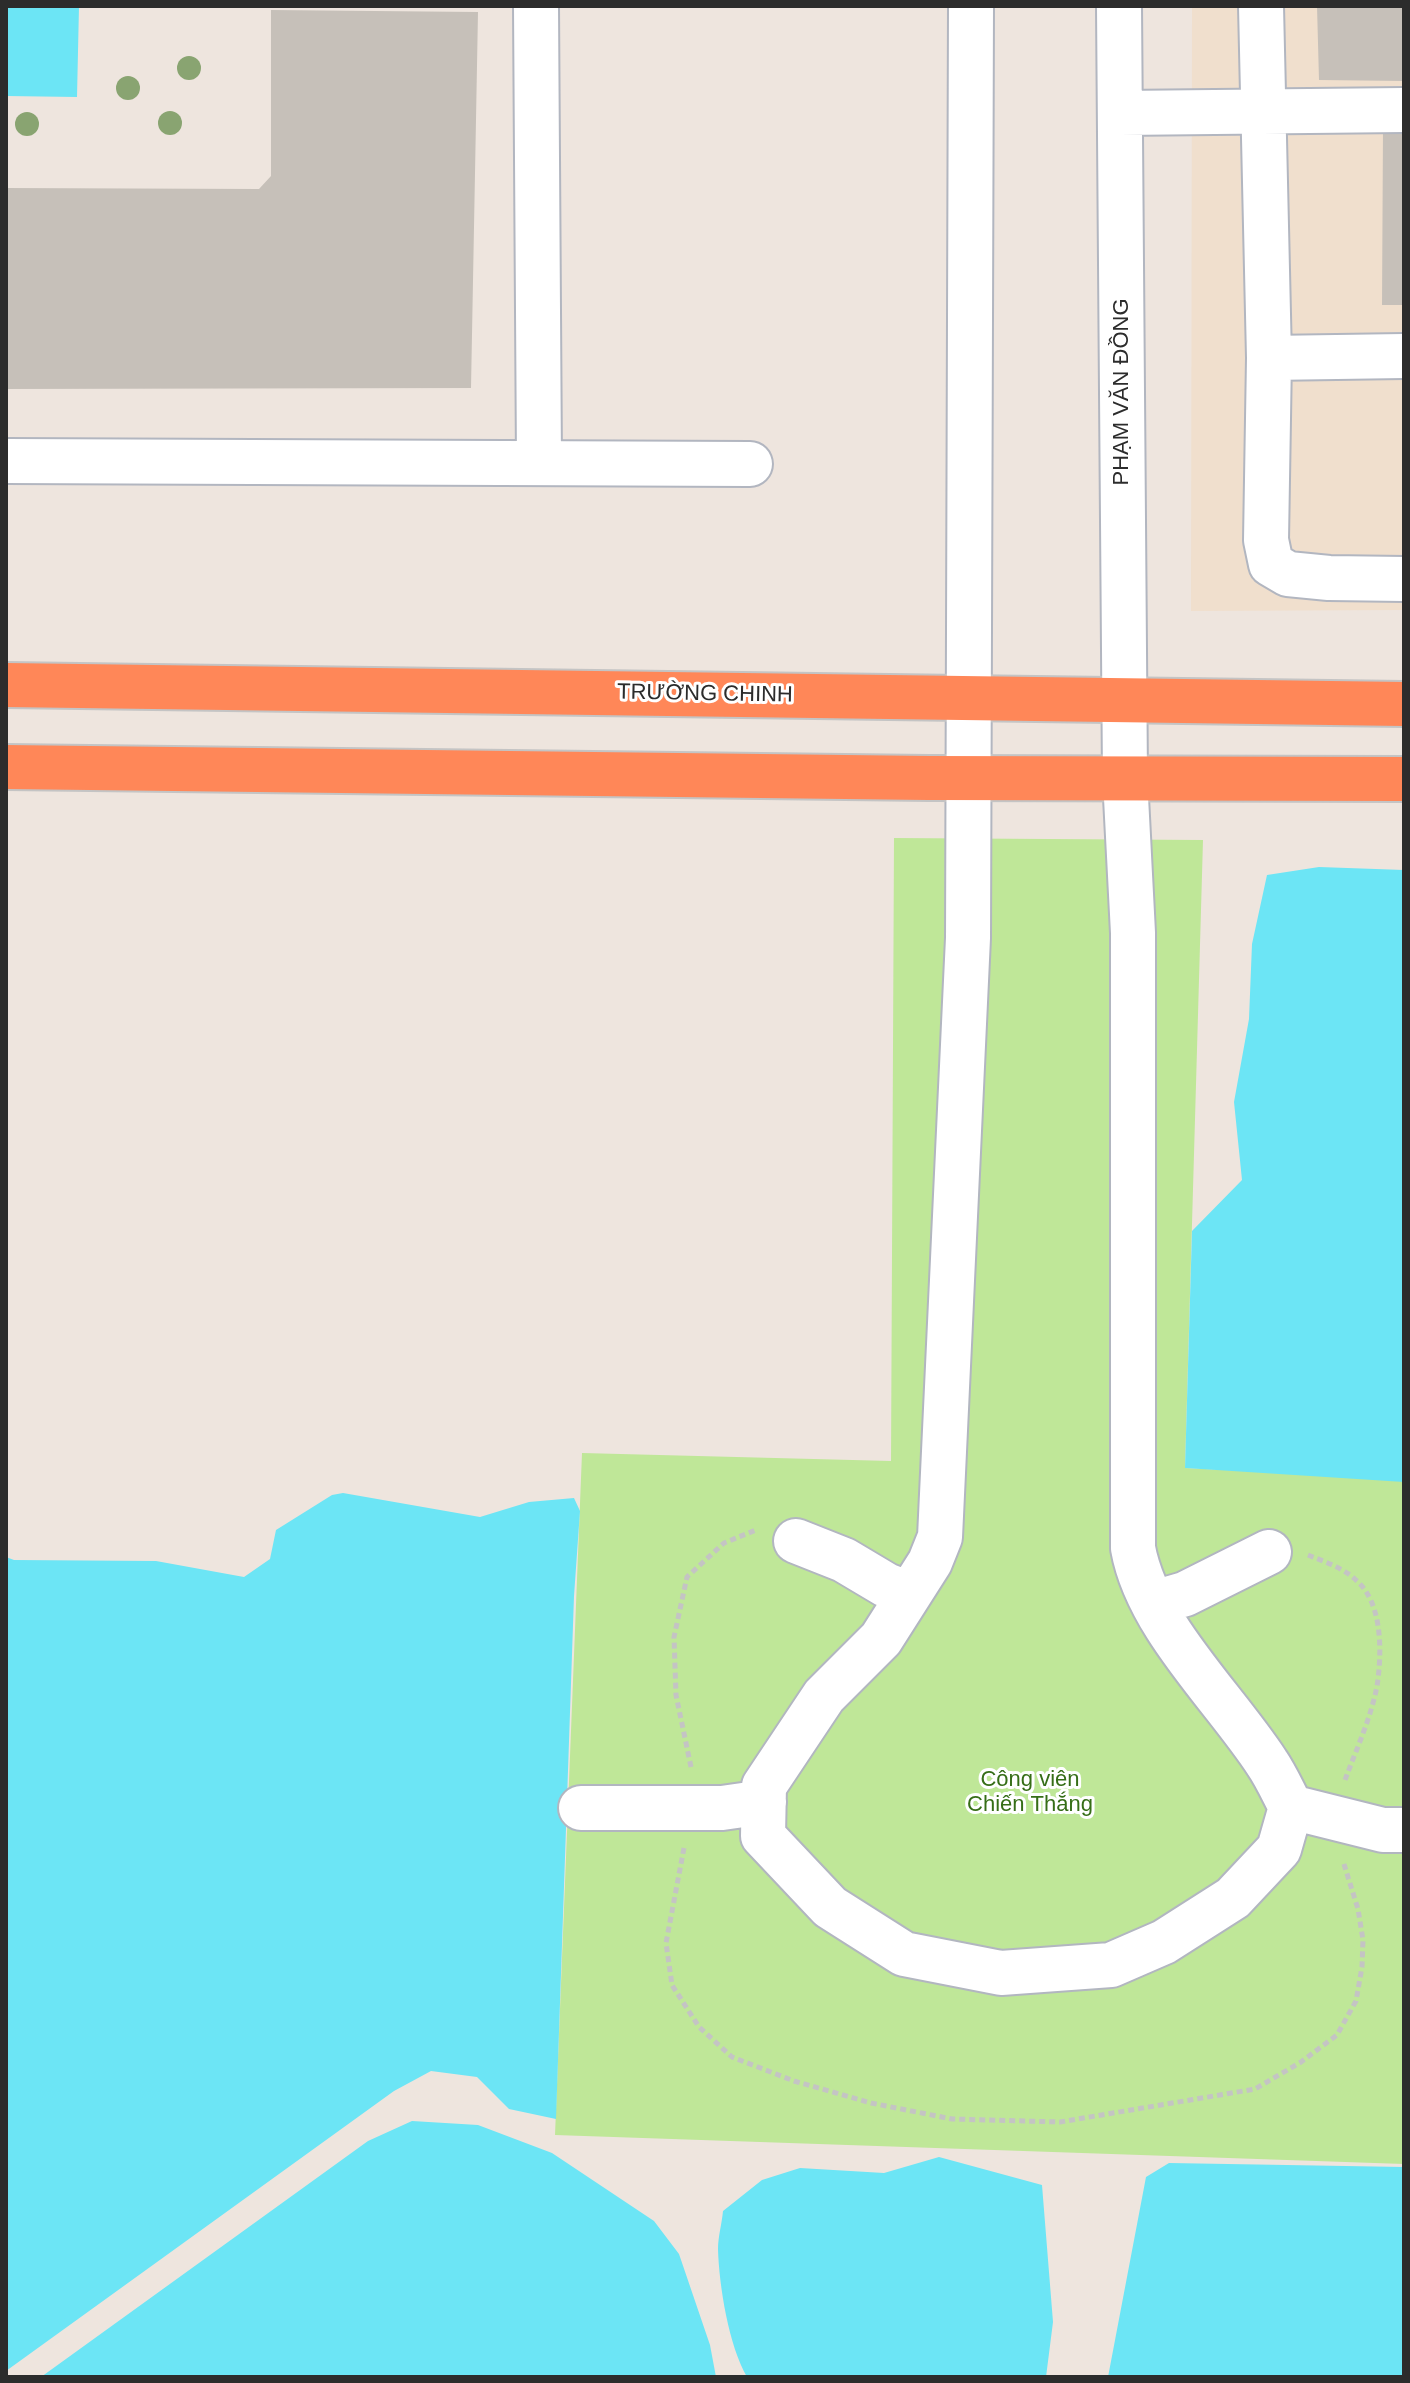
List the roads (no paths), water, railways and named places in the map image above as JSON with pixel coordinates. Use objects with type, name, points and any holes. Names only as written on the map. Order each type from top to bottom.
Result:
[{"type":"highway","name":"TRƯỜNG CHINH","points":[[6,685],[1404,704]]},
{"type":"highway","points":[[6,767],[968,778],[1404,779]]},
{"type":"street","points":[[536,6],[539,463]]},
{"type":"street","points":[[971,6],[968,938],[940,1537],[930,1562],[881,1639],[824,1696],[764,1786],[763,1836],[830,1907],[904,1954],[1001,1973],[1111,1965],[1164,1942],[1242,1889],[1279,1849],[1291,1807],[1383,1830],[1404,1830]]},
{"type":"street","name":"PHẠM VĂN ĐỒNG","points":[[1119,6],[1125,778],[1133,933],[1133,1548],[1137,1572],[1180,1648],[1268,1764],[1291,1807]]},
{"type":"street","points":[[1261,6],[1269,358],[1266,540],[1271,564],[1288,574],[1404,579]]},
{"type":"street","points":[[1120,113],[1404,110]]},
{"type":"street","points":[[1269,358],[1404,356]]},
{"type":"street","points":[[6,461],[750,464]]},
{"type":"street","points":[[796,1541],[844,1560],[886,1585],[909,1594]]},
{"type":"street","points":[[1154,1603],[1185,1594],[1269,1552]]},
{"type":"street","points":[[581,1808],[722,1808],[764,1802]]},
{"type":"water","points":[[6,6],[79,6],[77,97],[6,96]]},
{"type":"water","points":[[1319,867],[1404,870],[1404,1482],[1185,1468],[1192,1231],[1242,1180],[1234,1102],[1249,1019],[1252,944],[1267,875]]},
{"type":"water","points":[[343,1493],[480,1517],[529,1502],[574,1498],[580,1511],[574,1596],[556,2119],[509,2109],[477,2077],[431,2071],[394,2091],[6,2371],[6,1557],[14,1560],[156,1561],[244,1577],[270,1559],[276,1530],[332,1495]]},
{"type":"water","points":[[412,2121],[478,2125],[552,2153],[654,2221],[679,2254],[710,2345],[716,2377],[41,2377],[368,2141]]},
{"type":"water","points":[[939,2157],[1042,2185],[1053,2322],[1046,2377],[747,2377],[730,2333],[720,2280],[718,2249],[723,2211],[762,2180],[800,2168],[884,2173]]},
{"type":"water","points":[[1169,2163],[1404,2167],[1404,2377],[1108,2377],[1146,2177]]},
{"type":"park label","name":"Công viên Chiến Thắng","points":[[1030,1792]]}]
